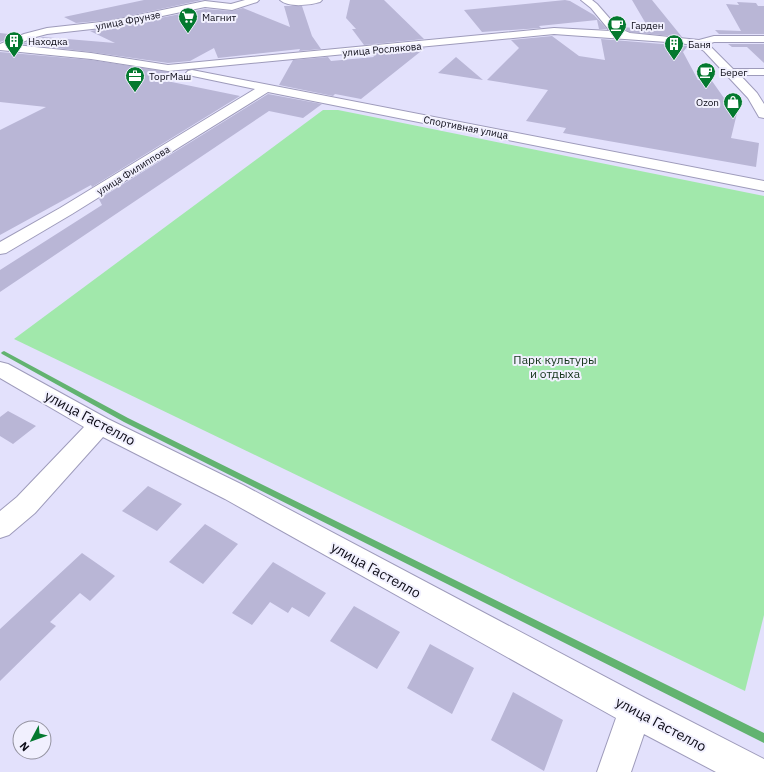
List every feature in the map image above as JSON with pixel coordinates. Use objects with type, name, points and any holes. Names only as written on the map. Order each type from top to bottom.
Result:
[{"type":"street","name":"улица Фрунзе","points":[[2,47],[28,36],[47,31],[110,24],[205,4],[232,7],[254,0]]},
{"type":"street","points":[[276,0],[281,0]]},
{"type":"street","points":[[285,0],[306,3],[317,0]]},
{"type":"street","points":[[586,0],[594,6],[610,32]]},
{"type":"street","name":"улица Рослякова","points":[[205,70],[554,31],[610,32],[632,36],[699,43],[714,39],[764,40]]},
{"type":"street","points":[[699,43],[708,49],[729,72],[758,96],[764,114]]},
{"type":"street","name":"Спортивная улица","points":[[2,47],[91,56],[168,68],[205,70],[264,89],[764,186]]},
{"type":"street","points":[[729,72],[764,72]]},
{"type":"street","name":"улица Филиппова","points":[[0,249],[66,211],[264,89]]},
{"type":"street","name":"улица Гастелло","points":[[0,368],[100,425],[234,492],[636,711],[752,772]]},
{"type":"street","points":[[0,527],[26,505],[100,425]]},
{"type":"street","points":[[614,772],[636,711]]},
{"type":"green space","name":"Парк культуры и отдыха","points":[[323,110],[338,110],[764,196],[764,615],[745,691],[14,339]]},
{"type":"building","points":[[144,0],[202,0],[110,20],[76,23],[64,17]]},
{"type":"building","points":[[350,0],[384,0],[424,39],[364,45],[352,29],[356,29],[346,18]]},
{"type":"building","points":[[565,0],[570,1],[594,15],[607,29],[599,29],[597,20],[539,26],[541,28],[482,32],[464,10]]},
{"type":"building","points":[[632,0],[652,0],[682,37],[630,32],[620,27],[649,29]]},
{"type":"building","points":[[737,2],[756,3],[758,6],[764,6],[764,34],[719,34],[715,30],[741,31],[726,4],[739,5]]},
{"type":"building","points":[[284,6],[302,6],[312,36],[321,49],[299,51],[300,49],[218,58],[214,48],[190,61],[168,63],[22,44],[43,37],[115,43],[90,31],[205,9],[232,11],[243,8],[290,27]]},
{"type":"building","points":[[0,33],[18,35],[0,42]]},
{"type":"building","points":[[552,36],[579,56],[605,60],[601,39],[687,46],[683,52],[698,80],[712,81],[731,108],[738,109],[731,138],[759,143],[756,167],[563,133],[566,128],[526,121],[548,90],[487,80],[519,48],[511,40]]},
{"type":"building","points":[[728,44],[764,44],[764,63],[747,47],[732,47]]},
{"type":"building","points":[[425,48],[361,99],[335,94],[333,96],[279,85],[293,60],[328,57],[331,61],[374,57],[371,53]]},
{"type":"building","points":[[0,52],[91,60],[170,72],[157,79],[240,96],[92,187],[91,185],[0,235],[0,130],[46,107],[0,102]]},
{"type":"building","points":[[456,57],[483,80],[438,73]]},
{"type":"building","points":[[268,94],[322,104],[303,118],[269,111],[0,292],[0,270],[102,205],[99,199]]},
{"type":"building","points":[[8,411],[36,426],[13,444],[0,436],[0,417]]},
{"type":"building","points":[[148,486],[182,504],[157,531],[122,511]]},
{"type":"building","points":[[205,524],[238,544],[203,584],[169,562]]},
{"type":"building","points":[[82,553],[115,576],[90,601],[80,593],[50,622],[56,626],[0,681],[0,629]]},
{"type":"building","points":[[273,562],[326,593],[309,617],[292,607],[288,613],[270,602],[252,625],[232,613]]},
{"type":"building","points":[[354,606],[400,632],[377,669],[330,641]]},
{"type":"building","points":[[430,644],[474,668],[452,714],[407,688]]},
{"type":"building","points":[[513,692],[563,720],[544,771],[491,740]]},
{"type":"waterway","points":[[4,353],[126,420],[764,738]]},
{"type":"place","name":"Магнит","points":[[188,34]]},
{"type":"place","name":"Гарден","points":[[617,42]]},
{"type":"place","name":"Находка","points":[[14,58]]},
{"type":"place","name":"Баня","points":[[674,61]]},
{"type":"place","name":"Берег","points":[[706,89]]},
{"type":"place","name":"ТоргМаш","points":[[135,93]]},
{"type":"place","name":"Ozon","points":[[733,119]]}]
